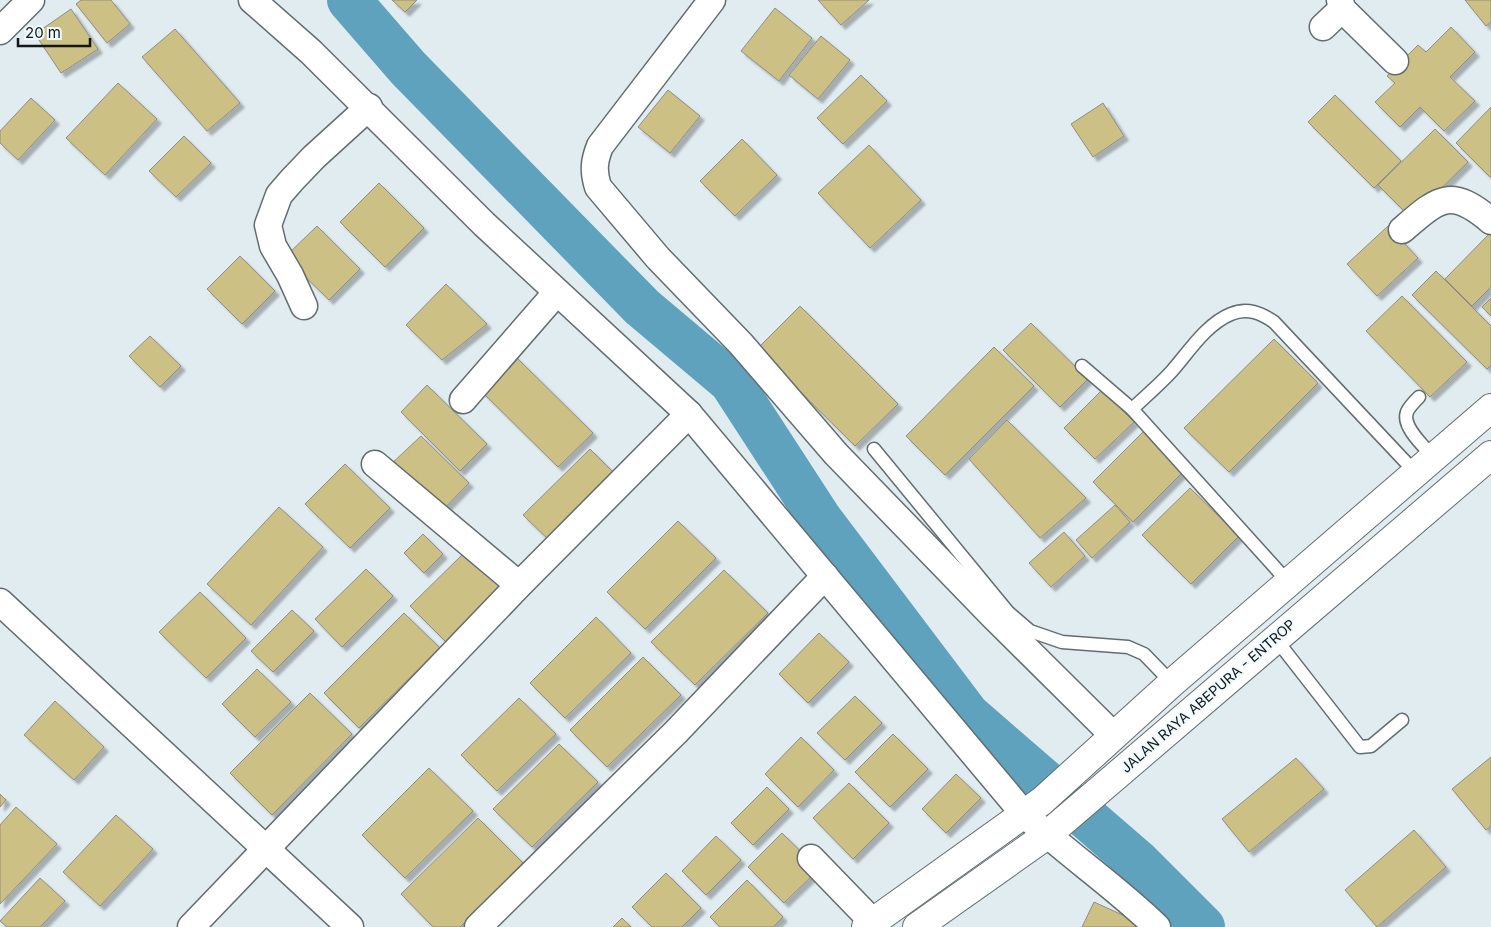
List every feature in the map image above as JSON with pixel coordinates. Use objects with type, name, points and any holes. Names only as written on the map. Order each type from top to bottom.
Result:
[{"type":"highway","points":[[869,924],[1033,808],[1172,683],[1491,408]]},
{"type":"highway","name":"JALAN RAYA ABEPURA - ENTROP","points":[[917,927],[1055,829],[1491,454]]},
{"type":"street","points":[[0,31],[32,0]]},
{"type":"street","points":[[252,0],[311,52],[484,224],[689,414],[825,576],[1033,808],[1157,927]]},
{"type":"street","points":[[712,0],[600,146],[594,161],[594,175],[598,187],[658,258],[741,344],[836,454],[992,615],[1106,743]]},
{"type":"street","points":[[1323,27],[1341,4],[1395,61]]},
{"type":"street","points":[[304,306],[290,275],[273,246],[268,225],[279,195],[314,156],[369,108]]},
{"type":"street","points":[[1402,230],[1430,205],[1453,200],[1476,209],[1491,221]]},
{"type":"street","points":[[463,400],[557,292]]},
{"type":"street","points":[[191,927],[519,585],[689,414]]},
{"type":"street","points":[[375,464],[519,585]]},
{"type":"street","points":[[478,927],[676,732],[825,576]]},
{"type":"street","points":[[0,602],[350,927]]},
{"type":"street","points":[[811,858],[869,924]]},
{"type":"lane","points":[[1132,409],[1170,373],[1206,332],[1230,314],[1244,311],[1256,312],[1274,322],[1425,466]]},
{"type":"lane","points":[[1082,366],[1132,409],[1289,583]]},
{"type":"lane","points":[[1419,397],[1407,412],[1406,419],[1425,466]]},
{"type":"lane","points":[[874,449],[1008,612],[1030,631],[1062,642],[1128,647],[1144,654],[1172,683]]},
{"type":"lane","points":[[1275,638],[1360,747],[1372,746],[1402,720]]},
{"type":"building","points":[[81,0],[111,0],[130,24],[107,43],[76,4]]},
{"type":"building","points":[[392,0],[417,0],[405,12]]},
{"type":"building","points":[[818,0],[869,0],[841,25]]},
{"type":"building","points":[[1465,0],[1491,0],[1491,22],[1486,26]]},
{"type":"building","points":[[775,8],[812,38],[779,81],[741,51]]},
{"type":"building","points":[[71,9],[98,49],[61,73],[35,34]]},
{"type":"building","points":[[1451,27],[1475,52],[1450,77],[1475,101],[1444,131],[1420,107],[1400,127],[1375,102],[1395,83],[1387,76],[1418,45],[1426,52]]},
{"type":"building","points":[[175,29],[240,103],[207,131],[142,57]]},
{"type":"building","points":[[821,36],[850,60],[818,99],[789,75]]},
{"type":"building","points":[[861,75],[887,101],[843,144],[817,118]]},
{"type":"building","points":[[118,83],[157,119],[105,175],[66,138]]},
{"type":"building","points":[[668,90],[700,116],[670,153],[638,127]]},
{"type":"building","points":[[1335,95],[1401,161],[1374,188],[1308,122]]},
{"type":"building","points":[[31,98],[55,120],[18,160],[0,143],[0,131]]},
{"type":"building","points":[[1103,103],[1124,136],[1093,157],[1071,124]]},
{"type":"building","points":[[1491,107],[1491,176],[1490,177],[1456,143]]},
{"type":"building","points":[[1435,129],[1468,162],[1411,218],[1378,185]]},
{"type":"building","points":[[184,136],[211,163],[176,197],[149,171]]},
{"type":"building","points":[[742,139],[777,175],[735,216],[700,181]]},
{"type":"building","points":[[869,145],[921,200],[870,248],[818,193]]},
{"type":"building","points":[[379,183],[424,228],[385,267],[340,222]]},
{"type":"building","points":[[317,226],[360,269],[329,300],[285,257]]},
{"type":"building","points":[[1388,226],[1418,258],[1377,296],[1347,264]]},
{"type":"building","points":[[1491,232],[1491,287],[1472,306],[1445,279]]},
{"type":"building","points":[[240,256],[275,291],[242,324],[207,289]]},
{"type":"building","points":[[1436,271],[1491,326],[1491,365],[1487,369],[1412,295]]},
{"type":"building","points":[[446,284],[487,324],[442,360],[406,325]]},
{"type":"building","points":[[1402,296],[1467,362],[1430,397],[1366,331]]},
{"type":"building","points":[[1491,298],[1491,316],[1482,307]]},
{"type":"building","points":[[800,306],[898,404],[855,446],[757,349]]},
{"type":"building","points":[[1031,323],[1088,379],[1060,407],[1003,350]]},
{"type":"building","points":[[150,336],[181,366],[160,387],[129,356]]},
{"type":"building","points":[[1274,339],[1318,383],[1229,472],[1184,428]]},
{"type":"building","points":[[994,347],[1034,386],[945,475],[906,436]]},
{"type":"building","points":[[513,354],[593,433],[558,467],[478,388]]},
{"type":"building","points":[[427,385],[487,444],[460,471],[401,412]]},
{"type":"building","points":[[1102,390],[1134,422],[1095,459],[1064,428]]},
{"type":"building","points":[[1007,420],[1086,498],[1040,538],[969,459]]},
{"type":"building","points":[[1145,430],[1185,470],[1133,522],[1093,482]]},
{"type":"building","points":[[421,436],[469,483],[438,515],[389,466]]},
{"type":"building","points":[[590,449],[618,477],[552,543],[523,515]]},
{"type":"building","points":[[345,464],[390,508],[350,548],[305,504]]},
{"type":"building","points":[[1190,488],[1239,536],[1191,584],[1142,535]]},
{"type":"building","points":[[1115,505],[1130,522],[1092,558],[1076,540]]},
{"type":"building","points":[[279,507],[323,547],[251,625],[207,584]]},
{"type":"building","points":[[678,521],[716,558],[645,629],[607,592]]},
{"type":"building","points":[[1064,532],[1085,556],[1051,587],[1029,563]]},
{"type":"building","points":[[423,534],[443,554],[424,573],[404,553]]},
{"type":"building","points":[[466,551],[502,587],[446,642],[410,606]]},
{"type":"building","points":[[366,569],[393,596],[342,647],[315,619]]},
{"type":"building","points":[[724,570],[768,613],[695,685],[651,642]]},
{"type":"building","points":[[200,592],[246,638],[206,678],[159,632]]},
{"type":"building","points":[[292,610],[314,631],[273,672],[251,651]]},
{"type":"building","points":[[404,613],[440,648],[359,728],[324,693]]},
{"type":"building","points":[[596,617],[631,653],[565,718],[530,683]]},
{"type":"building","points":[[819,633],[849,662],[808,703],[779,674]]},
{"type":"building","points":[[643,657],[681,695],[607,767],[570,730]]},
{"type":"building","points":[[257,669],[291,702],[255,737],[222,704]]},
{"type":"building","points":[[310,693],[352,734],[272,815],[230,773]]},
{"type":"building","points":[[855,696],[882,723],[845,760],[817,733]]},
{"type":"building","points":[[519,698],[556,734],[497,791],[461,755]]},
{"type":"building","points":[[55,701],[104,747],[74,780],[24,735]]},
{"type":"building","points":[[893,734],[928,769],[890,807],[855,772]]},
{"type":"building","points":[[801,737],[834,770],[798,807],[765,774]]},
{"type":"building","points":[[559,744],[598,782],[532,847],[493,809]]},
{"type":"building","points":[[1491,757],[1491,826],[1486,830],[1452,789]]},
{"type":"building","points":[[1296,758],[1324,789],[1249,852],[1222,819]]},
{"type":"building","points":[[429,768],[473,811],[405,878],[362,835]]},
{"type":"building","points":[[956,774],[981,798],[946,833],[922,809]]},
{"type":"building","points":[[849,783],[889,823],[853,859],[813,818]]},
{"type":"building","points":[[767,787],[789,809],[753,845],[731,823]]},
{"type":"building","points":[[0,794],[6,800],[0,807]]},
{"type":"building","points":[[16,807],[57,844],[0,904],[0,825]]},
{"type":"building","points":[[116,815],[153,849],[100,906],[63,872]]},
{"type":"building","points":[[478,818],[524,864],[460,927],[433,927],[401,894]]},
{"type":"building","points":[[1414,830],[1446,867],[1377,927],[1345,890]]},
{"type":"building","points":[[782,833],[819,869],[784,903],[748,867]]},
{"type":"building","points":[[716,836],[741,860],[706,895],[682,871]]},
{"type":"building","points":[[666,873],[701,908],[682,927],[652,927],[632,907]]},
{"type":"building","points":[[40,878],[65,901],[40,927],[7,927],[0,921]]},
{"type":"building","points":[[747,880],[783,917],[773,927],[720,927],[710,917]]},
{"type":"building","points":[[1094,902],[1149,927],[1082,927]]},
{"type":"building","points":[[622,918],[631,927],[613,927]]},
{"type":"waterway","points":[[349,0],[408,68],[642,307],[731,382],[820,519],[968,715],[1139,863],[1203,927]]}]
